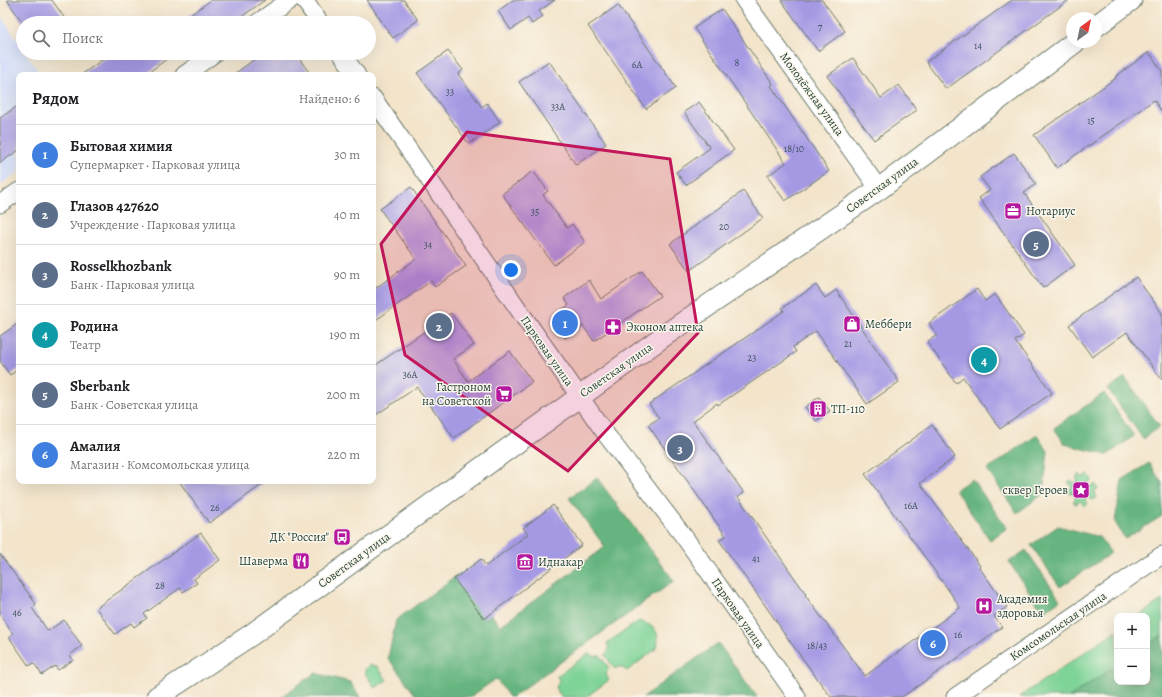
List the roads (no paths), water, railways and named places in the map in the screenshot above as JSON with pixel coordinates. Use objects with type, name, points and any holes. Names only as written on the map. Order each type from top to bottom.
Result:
[{"type":"street","points":[[267,16],[290,0]]},
{"type":"street","points":[[304,0],[315,16]]},
{"type":"street","name":"Молодёжная улица","points":[[744,0],[879,189]]},
{"type":"street","points":[[1102,22],[1132,0]]},
{"type":"street","name":"Советская улица","points":[[157,697],[251,635],[665,335],[879,189],[1067,48]]},
{"type":"street","points":[[188,72],[205,60]]},
{"type":"street","points":[[346,60],[355,72]]},
{"type":"street","name":"Парковая улица","points":[[376,102],[608,437],[685,538],[797,697]]},
{"type":"street","points":[[0,204],[16,193]]},
{"type":"street","name":"Комсомольская улица","points":[[955,697],[1162,555]]},
{"type":"place","name":"Нотариус","points":[[1013,211]]},
{"type":"place","name":"Sberbank","points":[[1036,244]]},
{"type":"place","name":"Бытовая химия","points":[[565,323]]},
{"type":"place","name":"Меббери","points":[[852,324]]},
{"type":"place","name":"Глазов 427620","points":[[439,326]]},
{"type":"place","name":"Эконом аптека","points":[[613,327]]},
{"type":"place","name":"Родина","points":[[984,360]]},
{"type":"place","name":"Гастроном на Советской","points":[[504,394]]},
{"type":"place","name":"ТП-110","points":[[818,409]]},
{"type":"place","name":"Rosselkhozbank","points":[[680,448]]},
{"type":"place","name":"сквер Героев","points":[[1081,490]]},
{"type":"place","name":"ДК \"Россия\"","points":[[342,537]]},
{"type":"place","name":"Шаверма","points":[[301,561]]},
{"type":"place","name":"Иднакар","points":[[525,562]]},
{"type":"place","name":"Академия здоровья","points":[[984,606]]},
{"type":"place","name":"Амалия","points":[[933,643]]}]
